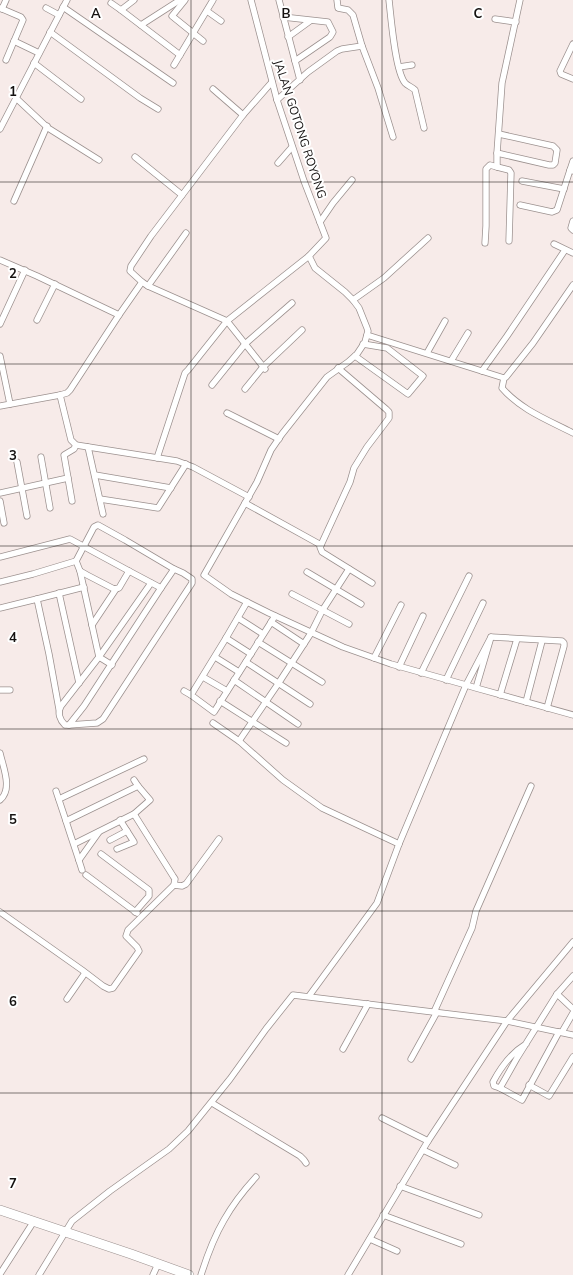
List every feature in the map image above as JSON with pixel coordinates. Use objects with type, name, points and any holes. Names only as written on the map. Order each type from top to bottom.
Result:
[{"type":"highway","points":[[0,1210],[189,1275]]},
{"type":"street","points":[[6,0],[1,8],[22,18],[6,60]]},
{"type":"street","points":[[0,128],[67,0]]},
{"type":"street","points":[[121,10],[134,0]]},
{"type":"street","points":[[141,25],[180,0]]},
{"type":"street","points":[[172,16],[185,0]]},
{"type":"street","points":[[174,65],[213,0]]},
{"type":"street","name":"JALAN GOTONG ROYONG","points":[[251,0],[277,100],[304,181],[326,238],[309,256]]},
{"type":"street","points":[[279,0],[300,80]]},
{"type":"street","points":[[337,0],[338,8],[348,10],[353,15],[362,46],[378,88],[392,137]]},
{"type":"street","points":[[389,0],[399,67],[404,81],[415,90],[424,128]]},
{"type":"street","points":[[497,167],[502,83],[520,0]]},
{"type":"street","points":[[112,3],[180,55]]},
{"type":"street","points":[[63,7],[173,83]]},
{"type":"street","points":[[46,8],[59,15]]},
{"type":"street","points":[[164,10],[203,41]]},
{"type":"street","points":[[207,11],[221,21]]},
{"type":"street","points":[[283,17],[329,23],[333,34],[295,61]]},
{"type":"street","points":[[495,19],[516,22]]},
{"type":"street","points":[[288,37],[310,20]]},
{"type":"street","points":[[50,32],[140,98],[158,109]]},
{"type":"street","points":[[14,42],[39,53]]},
{"type":"street","points":[[573,44],[560,71],[561,74],[573,79]]},
{"type":"street","points":[[277,100],[337,51],[362,46]]},
{"type":"street","points":[[34,63],[81,99]]},
{"type":"street","points":[[399,67],[412,65]]},
{"type":"street","points":[[264,368],[227,321],[148,286],[130,271],[131,266],[151,236],[242,115],[272,82]]},
{"type":"street","points":[[212,89],[242,115]]},
{"type":"street","points":[[16,98],[47,126],[99,160]]},
{"type":"street","points":[[14,201],[47,126]]},
{"type":"street","points":[[497,153],[549,165],[553,165],[555,163],[556,150],[553,146],[499,134]]},
{"type":"street","points":[[278,163],[292,147]]},
{"type":"street","points":[[135,157],[182,195]]},
{"type":"street","points":[[520,205],[552,212],[557,210],[572,171],[573,161]]},
{"type":"street","points":[[485,243],[486,169],[490,165],[509,170],[511,173],[509,241]]},
{"type":"street","points":[[320,222],[352,180]]},
{"type":"street","points":[[522,181],[564,189]]},
{"type":"street","points":[[573,221],[571,228],[573,230]]},
{"type":"street","points":[[148,286],[186,233]]},
{"type":"street","points":[[353,300],[384,278],[428,238]]},
{"type":"street","points":[[554,244],[573,253]]},
{"type":"street","points":[[482,371],[565,250]]},
{"type":"street","points":[[157,458],[186,374],[227,321],[309,256],[315,268],[345,292],[359,308],[366,322],[368,331],[364,344],[355,356],[327,377],[310,396],[271,450],[249,497],[204,575],[231,594],[343,647],[400,667],[573,715]]},
{"type":"street","points":[[0,260],[25,270],[119,315]]},
{"type":"street","points":[[0,324],[25,270]]},
{"type":"street","points":[[0,406],[67,393],[142,282]]},
{"type":"street","points":[[37,320],[55,284]]},
{"type":"street","points":[[573,285],[508,376],[504,378],[502,388],[511,397],[534,414],[573,433]]},
{"type":"street","points":[[212,385],[245,344],[292,303]]},
{"type":"street","points":[[427,354],[445,321]]},
{"type":"street","points":[[245,389],[302,330]]},
{"type":"street","points":[[451,361],[468,333]]},
{"type":"street","points":[[367,334],[504,378]]},
{"type":"street","points":[[355,356],[408,394],[423,376],[387,348],[364,344]]},
{"type":"street","points":[[0,356],[10,404]]},
{"type":"street","points":[[338,368],[389,412],[388,418],[354,468],[350,482],[320,547],[322,552],[372,584]]},
{"type":"street","points":[[60,395],[71,440],[76,445],[88,448],[177,460],[249,497]]},
{"type":"street","points":[[228,413],[279,439]]},
{"type":"street","points":[[72,501],[64,455],[74,449],[76,445]]},
{"type":"street","points":[[88,448],[103,514]]},
{"type":"street","points":[[41,457],[50,508]]},
{"type":"street","points":[[17,462],[27,516]]},
{"type":"street","points":[[100,499],[156,508],[160,507],[186,464]]},
{"type":"street","points":[[95,475],[171,488]]},
{"type":"street","points":[[0,493],[68,478]]},
{"type":"street","points":[[0,501],[4,523]]},
{"type":"street","points":[[245,504],[321,545]]},
{"type":"street","points":[[0,582],[76,561],[94,527],[98,525],[101,525],[193,581],[103,719],[97,723],[69,726],[65,725],[62,721],[37,599]]},
{"type":"street","points":[[0,557],[68,539],[73,540],[161,588]]},
{"type":"street","points":[[76,561],[84,587],[99,657],[112,665]]},
{"type":"street","points":[[238,741],[292,663],[348,569]]},
{"type":"street","points":[[69,726],[112,665],[174,570]]},
{"type":"street","points":[[80,571],[111,589],[116,589]]},
{"type":"street","points":[[92,625],[116,589],[119,588],[129,571]]},
{"type":"street","points":[[307,572],[361,604]]},
{"type":"street","points":[[421,673],[469,576]]},
{"type":"street","points":[[59,709],[99,657],[151,583]]},
{"type":"street","points":[[0,608],[84,587]]},
{"type":"street","points":[[59,593],[79,683]]},
{"type":"street","points":[[292,594],[349,624]]},
{"type":"street","points":[[191,695],[247,602]]},
{"type":"street","points":[[446,680],[483,603]]},
{"type":"street","points":[[374,658],[401,604]]},
{"type":"street","points":[[184,691],[214,712],[275,616]]},
{"type":"street","points":[[400,667],[423,616]]},
{"type":"street","points":[[238,618],[263,634]]},
{"type":"street","points":[[271,622],[304,644]]},
{"type":"street","points":[[491,637],[564,643],[547,708]]},
{"type":"street","points":[[309,996],[377,903],[399,844],[466,685],[491,637]]},
{"type":"street","points":[[476,688],[491,637]]},
{"type":"street","points":[[226,638],[251,654]]},
{"type":"street","points":[[500,695],[517,640]]},
{"type":"street","points":[[526,702],[542,641]]},
{"type":"street","points":[[258,642],[322,682]]},
{"type":"street","points":[[215,657],[239,672]]},
{"type":"street","points":[[246,662],[310,704]]},
{"type":"street","points":[[203,676],[227,691]]},
{"type":"street","points":[[234,680],[298,724]]},
{"type":"street","points":[[0,690],[10,690]]},
{"type":"street","points":[[220,701],[286,743]]},
{"type":"street","points":[[213,723],[238,741],[283,780],[322,808],[399,844]]},
{"type":"street","points":[[0,753],[7,786],[5,793],[0,800]]},
{"type":"street","points":[[59,799],[144,759]]},
{"type":"street","points":[[74,844],[134,814],[150,800],[134,780]]},
{"type":"street","points":[[66,821],[138,786]]},
{"type":"street","points":[[412,1059],[436,1012],[472,928],[478,906],[531,786]]},
{"type":"street","points":[[56,791],[84,872],[142,917]]},
{"type":"street","points":[[0,912],[106,989],[113,988],[139,951],[138,948],[126,936],[128,930],[174,885],[175,879],[134,814]]},
{"type":"street","points":[[118,849],[134,842],[120,820]]},
{"type":"street","points":[[79,860],[100,831]]},
{"type":"street","points":[[110,840],[127,831]]},
{"type":"street","points":[[174,885],[182,886],[186,884],[219,839]]},
{"type":"street","points":[[101,854],[148,889],[150,893],[149,896],[135,912]]},
{"type":"street","points":[[348,1275],[400,1186],[506,1021],[573,942]]},
{"type":"street","points":[[67,999],[85,973]]},
{"type":"street","points":[[500,1088],[557,994],[573,976]]},
{"type":"street","points":[[557,994],[573,1009]]},
{"type":"street","points":[[38,1275],[72,1221],[178,1141],[188,1131],[212,1103],[293,995],[506,1021],[537,1026],[573,1035]]},
{"type":"street","points":[[343,1049],[368,1004]]},
{"type":"street","points":[[526,1044],[519,1048],[502,1067],[493,1084],[520,1100],[522,1100],[529,1085],[573,1013]]},
{"type":"street","points":[[529,1085],[549,1096],[573,1056]]},
{"type":"street","points":[[212,1103],[300,1156],[306,1163]]},
{"type":"street","points":[[382,1118],[428,1141]]},
{"type":"street","points":[[423,1150],[455,1165]]},
{"type":"street","points":[[201,1275],[214,1240],[224,1220],[239,1197],[256,1177]]},
{"type":"street","points":[[400,1186],[479,1215]]},
{"type":"street","points":[[383,1215],[461,1244]]},
{"type":"street","points":[[0,1274],[34,1221]]},
{"type":"street","points":[[370,1239],[397,1251]]},
{"type":"street","points":[[153,1275],[158,1264]]}]
